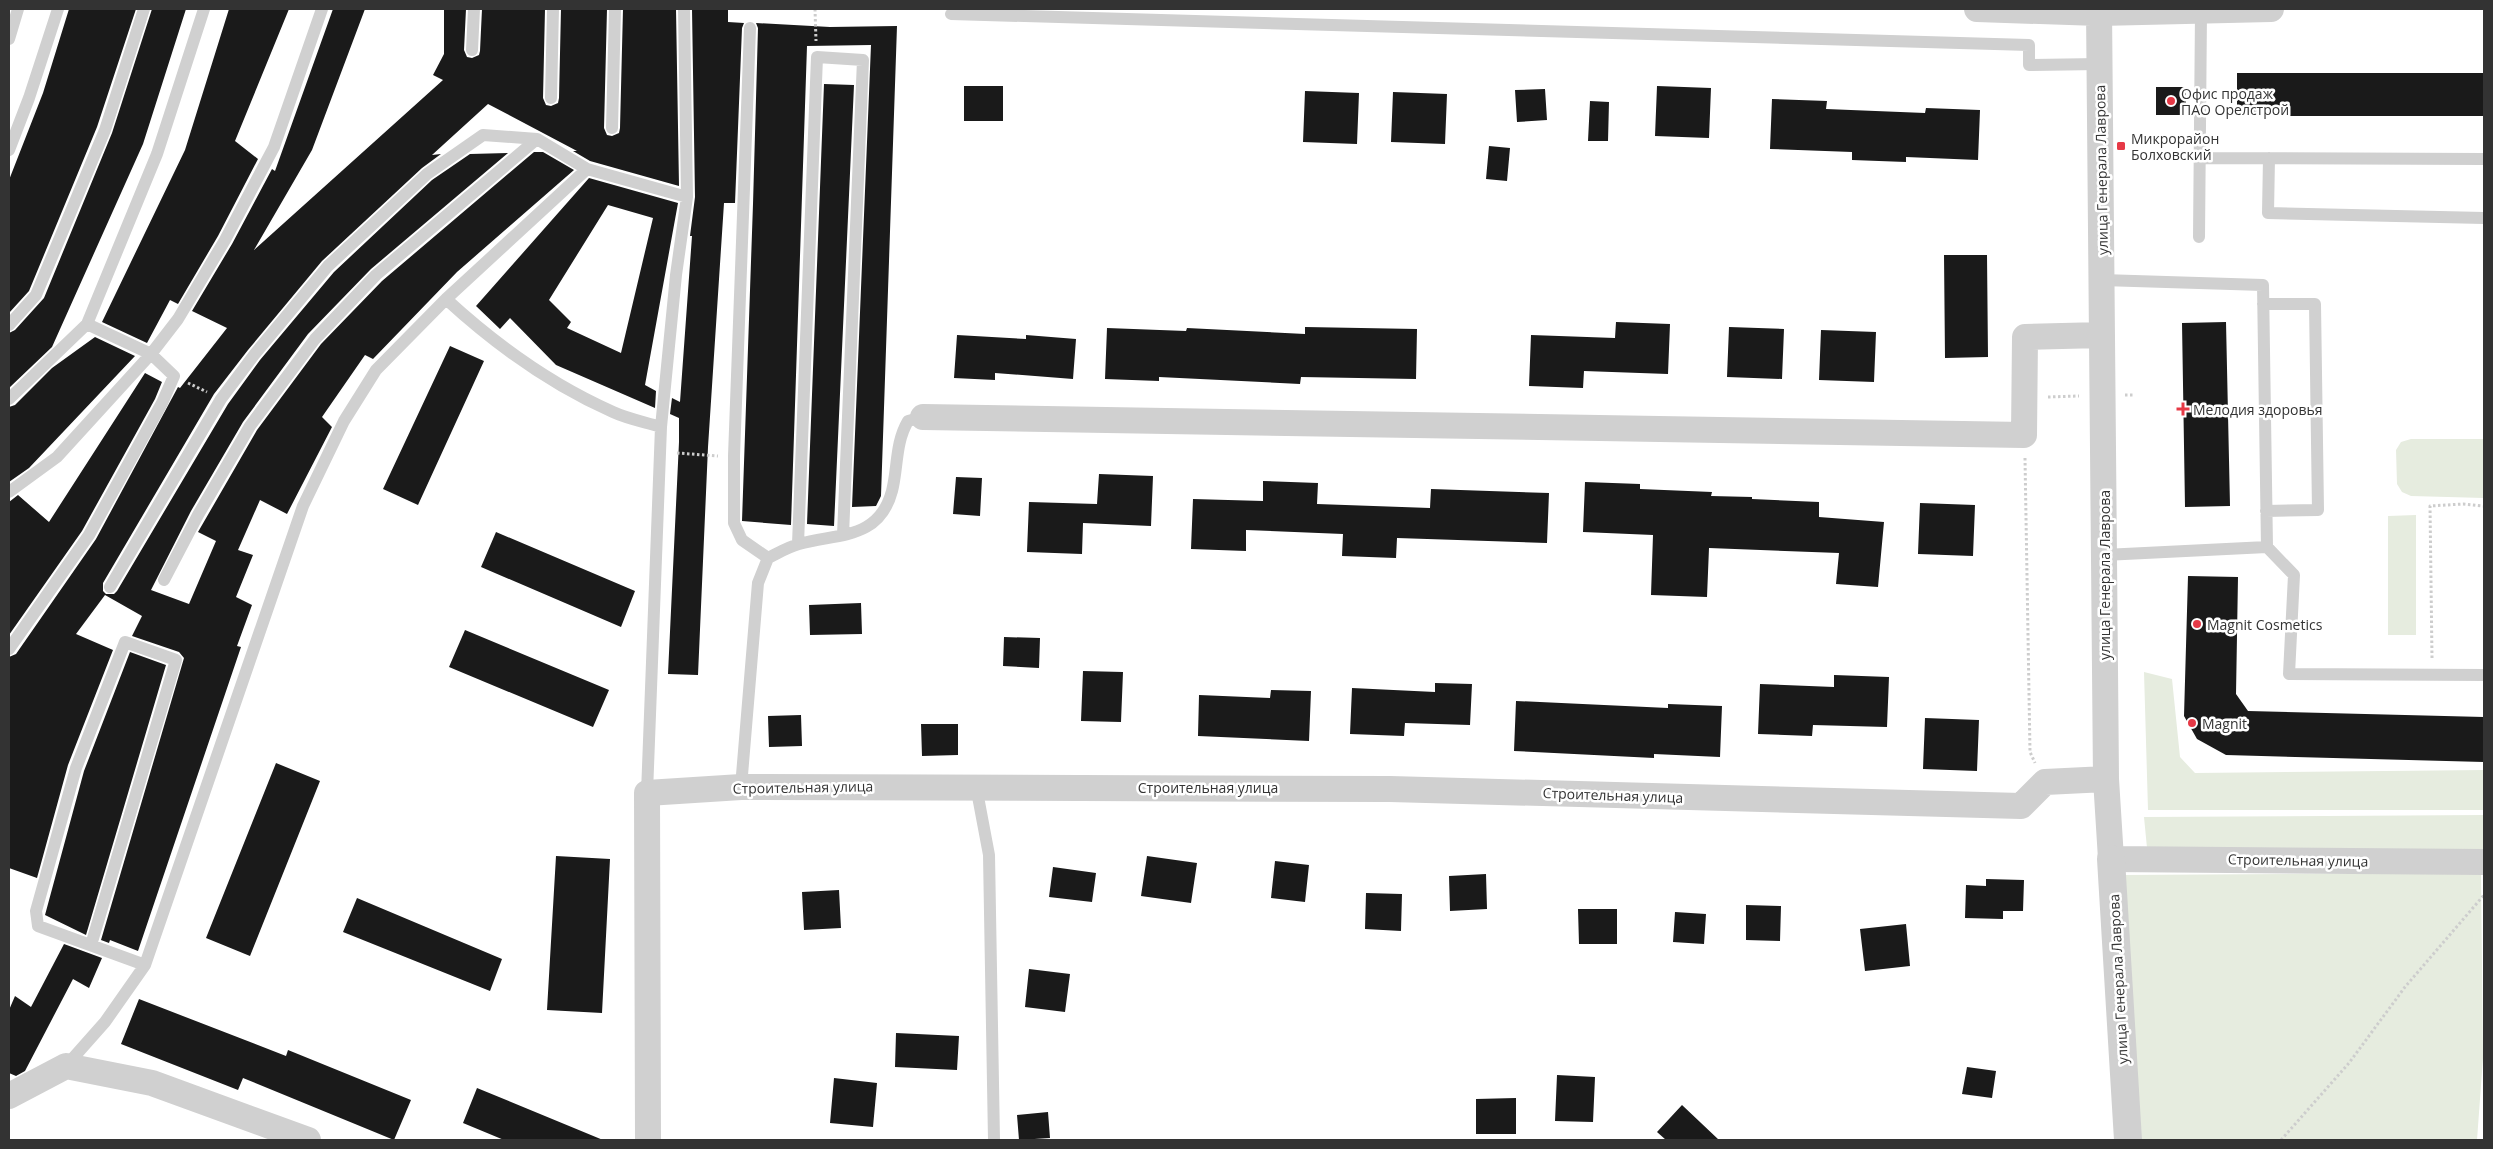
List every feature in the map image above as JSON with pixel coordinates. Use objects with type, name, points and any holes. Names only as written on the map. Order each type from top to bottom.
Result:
[{"type":"street","points":[[1978,9],[2201,12],[2272,9]]},
{"type":"street","name":"улица Генерала Лаврова","points":[[2099,11],[2106,779],[2128,1140]]},
{"type":"street","points":[[923,417],[2024,435],[2025,338],[2102,335]]},
{"type":"street","points":[[2045,782],[2106,779]]},
{"type":"street","name":"Строительная улица","points":[[647,793],[741,786],[1390,789],[2021,806],[2045,782]]},
{"type":"street","points":[[647,793],[648,1140]]},
{"type":"street","name":"Строительная улица","points":[[2111,859],[2484,862]]},
{"type":"street","points":[[9,1096],[66,1066],[152,1083],[308,1140]]},
{"type":"lane","points":[[9,39],[18,9]]},
{"type":"lane","points":[[9,150],[29,98],[58,9]]},
{"type":"lane","points":[[9,325],[36,295],[105,130],[144,9]]},
{"type":"lane","points":[[9,399],[87,324],[157,154],[204,9]]},
{"type":"lane","points":[[9,492],[57,457],[151,354],[178,319],[225,240],[274,147],[322,9]]},
{"type":"lane","points":[[472,50],[474,9]]},
{"type":"lane","points":[[551,98],[553,9]]},
{"type":"lane","points":[[612,128],[615,9]]},
{"type":"lane","points":[[647,793],[661,427],[674,285],[687,197],[684,9]]},
{"type":"lane","points":[[2199,237],[2201,12]]},
{"type":"lane","points":[[951,14],[2029,45],[2029,64],[2099,64]]},
{"type":"lane","points":[[750,28],[734,456],[734,523],[742,540],[768,558]]},
{"type":"lane","points":[[798,544],[817,57],[863,60],[843,535]]},
{"type":"lane","points":[[110,587],[221,399],[254,355],[328,266],[427,174],[483,135],[537,139],[587,169],[687,197]]},
{"type":"lane","points":[[164,580],[198,515],[250,426],[315,340],[376,275],[537,139]]},
{"type":"lane","points":[[2200,158],[2484,159]]},
{"type":"lane","points":[[2269,158],[2268,213],[2484,218]]},
{"type":"lane","points":[[66,1066],[105,1022],[145,965],[302,506],[344,421],[376,370],[446,299],[587,169]]},
{"type":"lane","points":[[2102,280],[2263,285],[2267,547],[2294,575],[2289,674],[2484,675]]},
{"type":"lane","points":[[446,299],[486,336],[560,384],[614,412],[661,427]]},
{"type":"lane","points":[[2263,304],[2316,304],[2318,510],[2266,511]]},
{"type":"lane","points":[[9,649],[89,535],[162,403],[174,376],[151,354],[87,324]]},
{"type":"lane","points":[[741,786],[758,584],[768,558],[798,544],[861,531],[880,517],[892,492],[901,433],[908,421],[923,417]]},
{"type":"lane","points":[[2104,555],[2267,547]]},
{"type":"lane","points":[[91,945],[176,660],[125,642],[76,768],[36,911],[38,926],[145,965]]},
{"type":"lane","points":[[976,786],[989,855],[994,1140]]},
{"type":"path","points":[[816,9],[817,57]]},
{"type":"path","points":[[174,376],[221,399]]},
{"type":"path","points":[[2024,435],[2030,752],[2045,782]]},
{"type":"path","points":[[660,452],[734,456]]},
{"type":"path","points":[[2432,676],[2430,506],[2464,504],[2484,506]]},
{"type":"path","points":[[2281,1140],[2349,1062],[2405,987],[2484,896]]},
{"type":"shaded area","points":[[2411,439],[2484,439],[2484,498],[2411,496],[2402,492],[2397,484],[2396,450],[2401,442]]},
{"type":"shaded area","points":[[2416,515],[2416,635],[2388,635],[2388,516]]},
{"type":"shaded area","points":[[2144,672],[2172,679],[2180,757],[2195,773],[2484,770],[2484,810],[2148,810]]},
{"type":"shaded area","points":[[2484,815],[2484,853],[2147,848],[2144,817]]},
{"type":"shaded area","points":[[2481,873],[2483,1058],[2477,1140],[2138,1140],[2124,875]]},
{"type":"building","points":[[69,9],[136,9],[97,127],[29,291],[9,313],[9,180],[43,93]]},
{"type":"building","points":[[152,9],[186,9],[143,144],[52,347],[9,388],[9,333],[15,330],[44,298],[112,133]]},
{"type":"building","points":[[229,9],[289,9],[235,141],[258,159],[218,236],[178,304],[170,300],[147,343],[102,322],[185,150]]},
{"type":"building","points":[[333,9],[365,9],[312,150],[254,250],[443,80],[433,75],[444,54],[444,9],[466,9],[464,50],[467,57],[472,58],[479,55],[480,51],[482,9],[545,9],[543,98],[546,105],[551,106],[558,103],[559,98],[561,9],[607,9],[604,128],[607,135],[612,136],[619,133],[620,128],[623,9],[676,9],[679,186],[590,161],[573,151],[577,151],[488,104],[432,155],[441,154],[422,168],[322,261],[214,394],[103,583],[103,591],[106,594],[114,594],[117,591],[228,404],[260,360],[334,272],[432,180],[470,154],[508,153],[371,269],[308,334],[243,422],[191,511],[151,590],[189,604],[216,541],[198,532],[257,430],[321,344],[382,281],[534,152],[543,152],[574,170],[457,272],[373,359],[365,355],[322,417],[332,427],[287,514],[260,500],[238,550],[253,555],[236,597],[252,605],[237,646],[241,647],[138,951],[110,940],[109,943],[101,940],[184,658],[179,652],[132,636],[142,616],[105,595],[76,634],[113,650],[68,765],[37,878],[9,868],[9,657],[16,654],[96,539],[178,387],[180,388],[227,328],[192,311],[232,244],[272,169],[275,171]]},
{"type":"building","points":[[692,9],[728,9],[728,22],[744,23],[742,28],[735,203],[724,203],[708,447],[698,675],[668,674],[679,442],[679,418],[670,414],[672,398],[680,402],[692,236],[690,236],[695,197]]},
{"type":"building","points":[[756,23],[830,27],[897,26],[881,496],[876,506],[852,507],[871,45],[807,46],[791,525],[742,521],[758,28]]},
{"type":"building","points":[[2237,73],[2484,73],[2484,116],[2237,116]]},
{"type":"building","points":[[824,84],[854,85],[834,526],[807,524]]},
{"type":"building","points":[[964,86],[1003,86],[1003,121],[964,121]]},
{"type":"building","points":[[1657,86],[1711,88],[1709,138],[1655,136]]},
{"type":"building","name":"Офис продаж ПАО Орелстрой","points":[[2156,87],[2186,87],[2186,115],[2156,115]]},
{"type":"building","points":[[1545,89],[1547,120],[1517,122],[1515,90]]},
{"type":"building","points":[[1305,91],[1359,93],[1357,144],[1303,142]]},
{"type":"building","points":[[1393,92],[1447,94],[1445,144],[1391,142]]},
{"type":"building","points":[[1772,99],[1827,101],[1826,109],[1925,113],[1926,108],[1980,110],[1978,160],[1906,157],[1906,162],[1852,160],[1852,152],[1770,149]]},
{"type":"building","points":[[1590,101],[1609,102],[1608,141],[1588,141]]},
{"type":"building","points":[[1489,146],[1510,148],[1507,181],[1486,179]]},
{"type":"building","points":[[589,178],[678,203],[645,385],[656,391],[655,408],[556,365],[510,318],[500,329],[476,306]],"holes":[[[608,205],[653,218],[621,353],[567,328],[571,322],[549,300]]]},
{"type":"building","points":[[1944,255],[1987,255],[1988,357],[1945,358]]},
{"type":"building","points":[[1616,322],[1670,324],[1668,374],[1584,371],[1583,388],[1529,386],[1531,335],[1615,338]]},
{"type":"building","points":[[2226,322],[2230,506],[2185,507],[2182,323]]},
{"type":"building","points":[[1305,327],[1417,329],[1416,379],[1301,377],[1300,384],[1159,377],[1159,381],[1105,379],[1107,328],[1186,331],[1187,328],[1305,334]]},
{"type":"building","points":[[1729,327],[1784,329],[1782,379],[1727,377]]},
{"type":"building","points":[[1821,330],[1876,332],[1874,382],[1819,380]]},
{"type":"building","points":[[957,335],[1026,339],[1026,335],[1076,339],[1073,379],[995,373],[995,380],[954,378]]},
{"type":"building","points":[[95,337],[135,356],[29,468],[9,482],[9,407],[15,405],[52,368]]},
{"type":"building","points":[[450,346],[484,361],[418,505],[383,489]]},
{"type":"building","points":[[145,373],[162,382],[155,399],[82,531],[9,635],[9,502],[18,495],[49,522]]},
{"type":"building","points":[[1099,474],[1153,476],[1151,526],[1083,523],[1082,554],[1027,552],[1029,502],[1097,504]]},
{"type":"building","points":[[956,477],[982,478],[980,516],[953,514]]},
{"type":"building","points":[[1263,481],[1318,483],[1317,504],[1430,508],[1431,489],[1549,493],[1547,543],[1397,538],[1396,558],[1342,556],[1343,534],[1246,530],[1246,551],[1191,549],[1193,499],[1263,501]]},
{"type":"building","points":[[1585,482],[1640,484],[1640,489],[1712,492],[1711,496],[1819,502],[1819,517],[1884,522],[1878,587],[1836,584],[1839,553],[1709,548],[1707,597],[1651,595],[1653,535],[1583,532]]},
{"type":"building","points":[[1920,503],[1975,505],[1973,556],[1918,554]]},
{"type":"building","points":[[496,532],[635,591],[621,627],[481,567]]},
{"type":"building","points":[[2188,576],[2238,577],[2236,694],[2248,711],[2484,717],[2484,762],[2226,755],[2197,739],[2184,716]]},
{"type":"building","points":[[861,603],[862,634],[810,635],[809,605]]},
{"type":"building","points":[[465,630],[609,690],[593,727],[449,667]]},
{"type":"building","points":[[1004,637],[1040,638],[1039,668],[1003,666]]},
{"type":"building","points":[[130,652],[166,665],[86,935],[45,915],[84,771]]},
{"type":"building","points":[[1083,671],[1123,672],[1121,722],[1081,721]]},
{"type":"building","points":[[1834,675],[1889,677],[1887,727],[1813,725],[1812,736],[1758,734],[1760,684],[1834,687]]},
{"type":"building","points":[[1435,683],[1472,684],[1470,725],[1405,723],[1404,736],[1350,734],[1352,688],[1435,692]]},
{"type":"building","points":[[1271,690],[1311,691],[1309,741],[1198,736],[1199,695],[1270,698]]},
{"type":"building","points":[[1516,701],[1668,708],[1668,704],[1722,706],[1720,757],[1654,754],[1654,758],[1514,751]]},
{"type":"building","points":[[801,715],[802,746],[769,747],[768,716]]},
{"type":"building","points":[[1925,718],[1979,720],[1977,771],[1923,769]]},
{"type":"building","points":[[921,724],[958,724],[958,755],[922,756]]},
{"type":"building","points":[[276,763],[320,781],[250,956],[206,938]]},
{"type":"building","points":[[556,856],[610,859],[602,1013],[547,1010]]},
{"type":"building","points":[[1147,856],[1197,863],[1191,903],[1141,896]]},
{"type":"building","points":[[1275,861],[1309,865],[1305,902],[1271,898]]},
{"type":"building","points":[[1053,867],[1096,873],[1092,902],[1049,897]]},
{"type":"building","points":[[1486,874],[1487,909],[1450,911],[1449,876]]},
{"type":"building","points":[[1986,879],[2024,880],[2023,911],[2003,911],[2003,919],[1965,918],[1966,885],[1986,886]]},
{"type":"building","points":[[839,890],[841,928],[804,930],[802,892]]},
{"type":"building","points":[[1366,893],[1402,894],[1401,931],[1365,929]]},
{"type":"building","points":[[357,898],[502,959],[490,991],[343,932]]},
{"type":"building","points":[[1746,905],[1781,906],[1780,941],[1746,940]]},
{"type":"building","points":[[1578,909],[1617,909],[1617,944],[1579,944]]},
{"type":"building","points":[[1675,912],[1706,914],[1704,944],[1673,942]]},
{"type":"building","points":[[1906,924],[1910,966],[1865,971],[1860,929]]},
{"type":"building","points":[[64,944],[102,958],[89,988],[73,979],[25,1071],[16,1076],[9,1073],[9,1010],[15,996],[31,1007]]},
{"type":"building","points":[[1029,969],[1070,974],[1065,1012],[1025,1007]]},
{"type":"building","points":[[139,999],[286,1056],[288,1050],[411,1100],[394,1140],[243,1078],[238,1090],[121,1044]]},
{"type":"building","points":[[896,1033],[959,1036],[957,1070],[895,1067]]},
{"type":"building","points":[[1967,1067],[1996,1071],[1992,1098],[1962,1094]]},
{"type":"building","points":[[1557,1075],[1595,1077],[1593,1122],[1555,1121]]},
{"type":"building","points":[[834,1078],[877,1083],[873,1127],[830,1123]]},
{"type":"building","points":[[477,1088],[603,1140],[504,1140],[463,1123]]},
{"type":"building","points":[[1516,1098],[1516,1134],[1476,1134],[1476,1099]]},
{"type":"building","points":[[1682,1105],[1719,1140],[1666,1140],[1657,1132]]},
{"type":"building","points":[[1048,1112],[1050,1138],[1019,1140],[1017,1115]]},
{"type":"place","name":"Офис продаж ПАО Орелстрой","points":[[2171,101]]},
{"type":"place","name":"Микрорайон Болховский","points":[[2121,146]]},
{"type":"place","name":"Мелодия здоровья","points":[[2183,409]]},
{"type":"place","name":"Magnit Cosmetics","points":[[2197,624]]},
{"type":"place","name":"Magnit","points":[[2192,723]]}]
